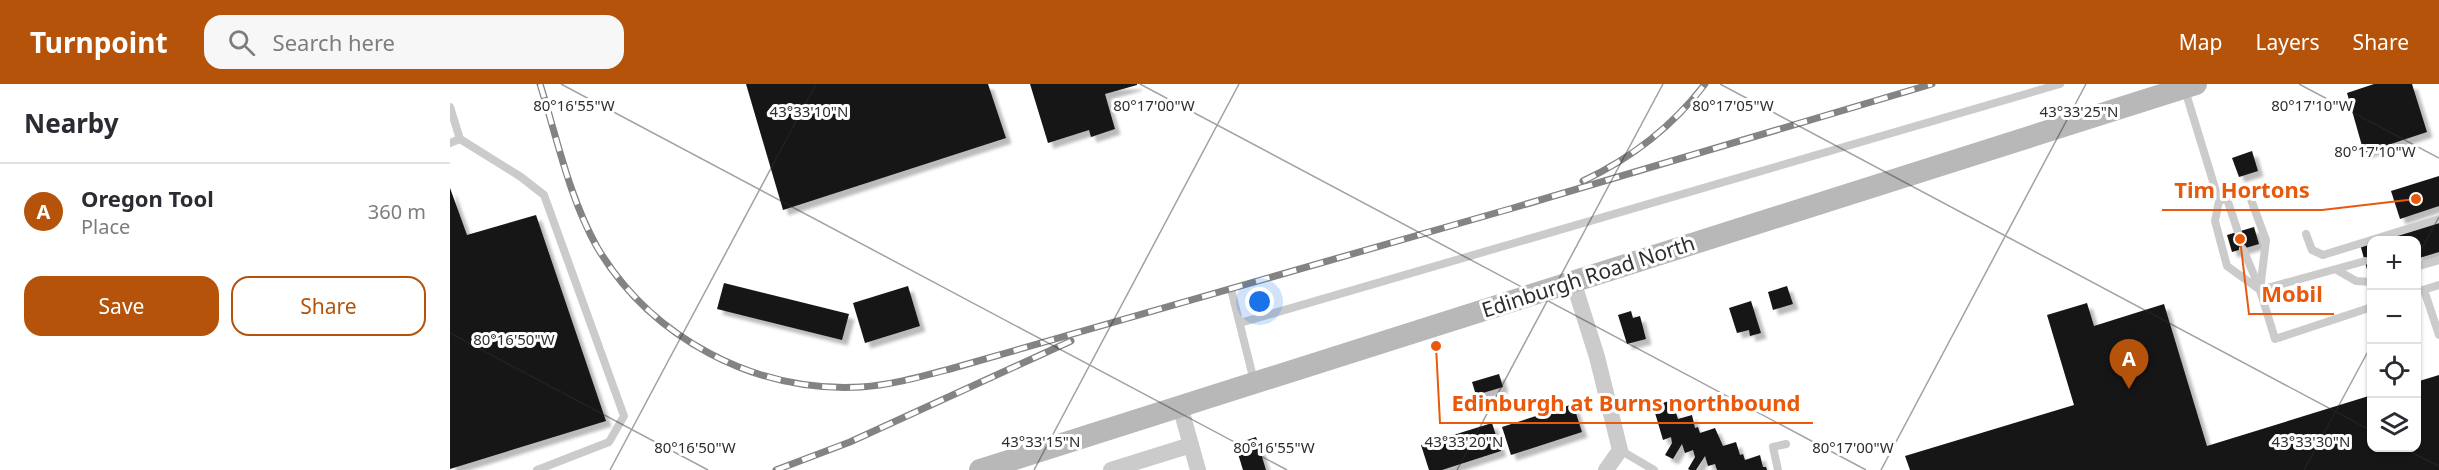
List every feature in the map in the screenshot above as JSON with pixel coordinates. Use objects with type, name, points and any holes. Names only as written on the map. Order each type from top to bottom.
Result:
[{"type":"main road","name":"Edinburgh Road North","points":[[980,470],[2190,86]]},
{"type":"street","points":[[1573,281],[1597,357],[1620,450],[1606,470]]},
{"type":"street","points":[[1180,406],[1198,470]]},
{"type":"street","points":[[1111,470],[1191,445]]},
{"type":"lane","points":[[1240,323],[2060,84]]},
{"type":"lane","points":[[2190,86],[2223,200],[2238,232]]},
{"type":"lane","points":[[450,107],[460,139],[521,177],[544,195],[624,416],[609,442],[537,470]]},
{"type":"lane","points":[[450,143],[460,139]]},
{"type":"lane","points":[[2223,200],[2240,195],[2250,197],[2265,240],[2260,290]]},
{"type":"lane","points":[[2223,200],[2215,220],[2227,266],[2260,290]]},
{"type":"lane","points":[[2306,234],[2312,250],[2323,255],[2439,219]]},
{"type":"lane","points":[[2243,249],[2260,290],[2275,339],[2367,309]]},
{"type":"lane","points":[[2421,265],[2439,260]]},
{"type":"lane","points":[[2260,290],[2365,261]]},
{"type":"lane","points":[[2337,270],[2355,281],[2367,282]]},
{"type":"lane","points":[[2421,291],[2439,285]]},
{"type":"lane","points":[[1231,289],[1254,382]]},
{"type":"lane","points":[[2421,293],[2439,335]]},
{"type":"lane","points":[[1778,470],[1773,447],[1786,444]]},
{"type":"lane","points":[[1620,450],[1654,470]]},
{"type":"building","points":[[746,84],[988,84],[1006,138],[783,210]]},
{"type":"building","points":[[1030,84],[1137,85],[1105,94],[1115,129],[1091,137],[1089,130],[1048,143]]},
{"type":"building","points":[[2374,84],[2412,84],[2427,132],[2364,153],[2347,93]]},
{"type":"building","points":[[2252,151],[2258,171],[2239,177],[2232,158]]},
{"type":"building","points":[[2439,176],[2439,206],[2400,219],[2391,191]]},
{"type":"building","points":[[450,188],[467,235],[536,215],[606,421],[450,469]]},
{"type":"building","points":[[2439,220],[2439,252],[2421,257],[2421,236],[2386,236]]},
{"type":"building","points":[[2254,227],[2259,244],[2232,252],[2227,235]]},
{"type":"building","points":[[2367,242],[2367,269],[2360,244]]},
{"type":"building","points":[[724,283],[849,314],[842,340],[717,309]]},
{"type":"building","points":[[908,286],[920,326],[865,343],[853,303]]},
{"type":"building","points":[[1787,286],[1793,304],[1773,310],[1768,292]]},
{"type":"building","points":[[1751,301],[1761,333],[1750,336],[1749,330],[1737,333],[1729,308]]},
{"type":"building","points":[[2087,303],[2094,326],[2164,304],[2207,446],[2367,397],[2367,452],[2421,452],[2421,380],[2439,375],[2439,470],[1910,470],[1905,456],[2074,405],[2047,315]]},
{"type":"building","points":[[1631,311],[1633,318],[1640,316],[1646,339],[1627,344],[1618,315]]},
{"type":"building","points":[[1499,374],[1503,387],[1476,395],[1472,382]]},
{"type":"building","points":[[1669,401],[1678,419],[1692,415],[1695,428],[1698,427],[1700,433],[1715,428],[1723,446],[1736,442],[1740,455],[1743,454],[1745,460],[1760,455],[1763,467],[1767,470],[1717,470],[1715,464],[1708,466],[1705,456],[1696,470],[1690,470],[1688,469],[1695,457],[1693,450],[1685,453],[1682,444],[1673,459],[1665,455],[1672,443],[1671,437],[1663,440],[1653,406]]},
{"type":"building","points":[[1573,404],[1582,432],[1511,455],[1502,427]]},
{"type":"building","points":[[1492,423],[1501,451],[1442,470],[1429,470],[1421,445]]},
{"type":"building","points":[[1256,437],[1266,470],[1243,470],[1235,444]]},
{"type":"railway","points":[[540,84],[564,167],[587,228],[597,247],[620,279],[646,308],[676,333],[710,353],[745,369],[783,380],[821,386],[861,387],[894,383],[950,369],[1513,208],[1932,84]]},
{"type":"railway","points":[[1583,181],[1634,152],[1650,140],[1679,114],[1705,84]]},
{"type":"railway","points":[[776,470],[850,442],[1071,341]]},
{"type":"place","name":"Tim Hortons","points":[[2416,199]]},
{"type":"place","name":"Mobil","points":[[2240,239]]},
{"type":"place","name":"Edinburgh at Burns northbound","points":[[1436,346]]},
{"type":"place","name":"Oregon Tool","points":[[2129,389]]}]
